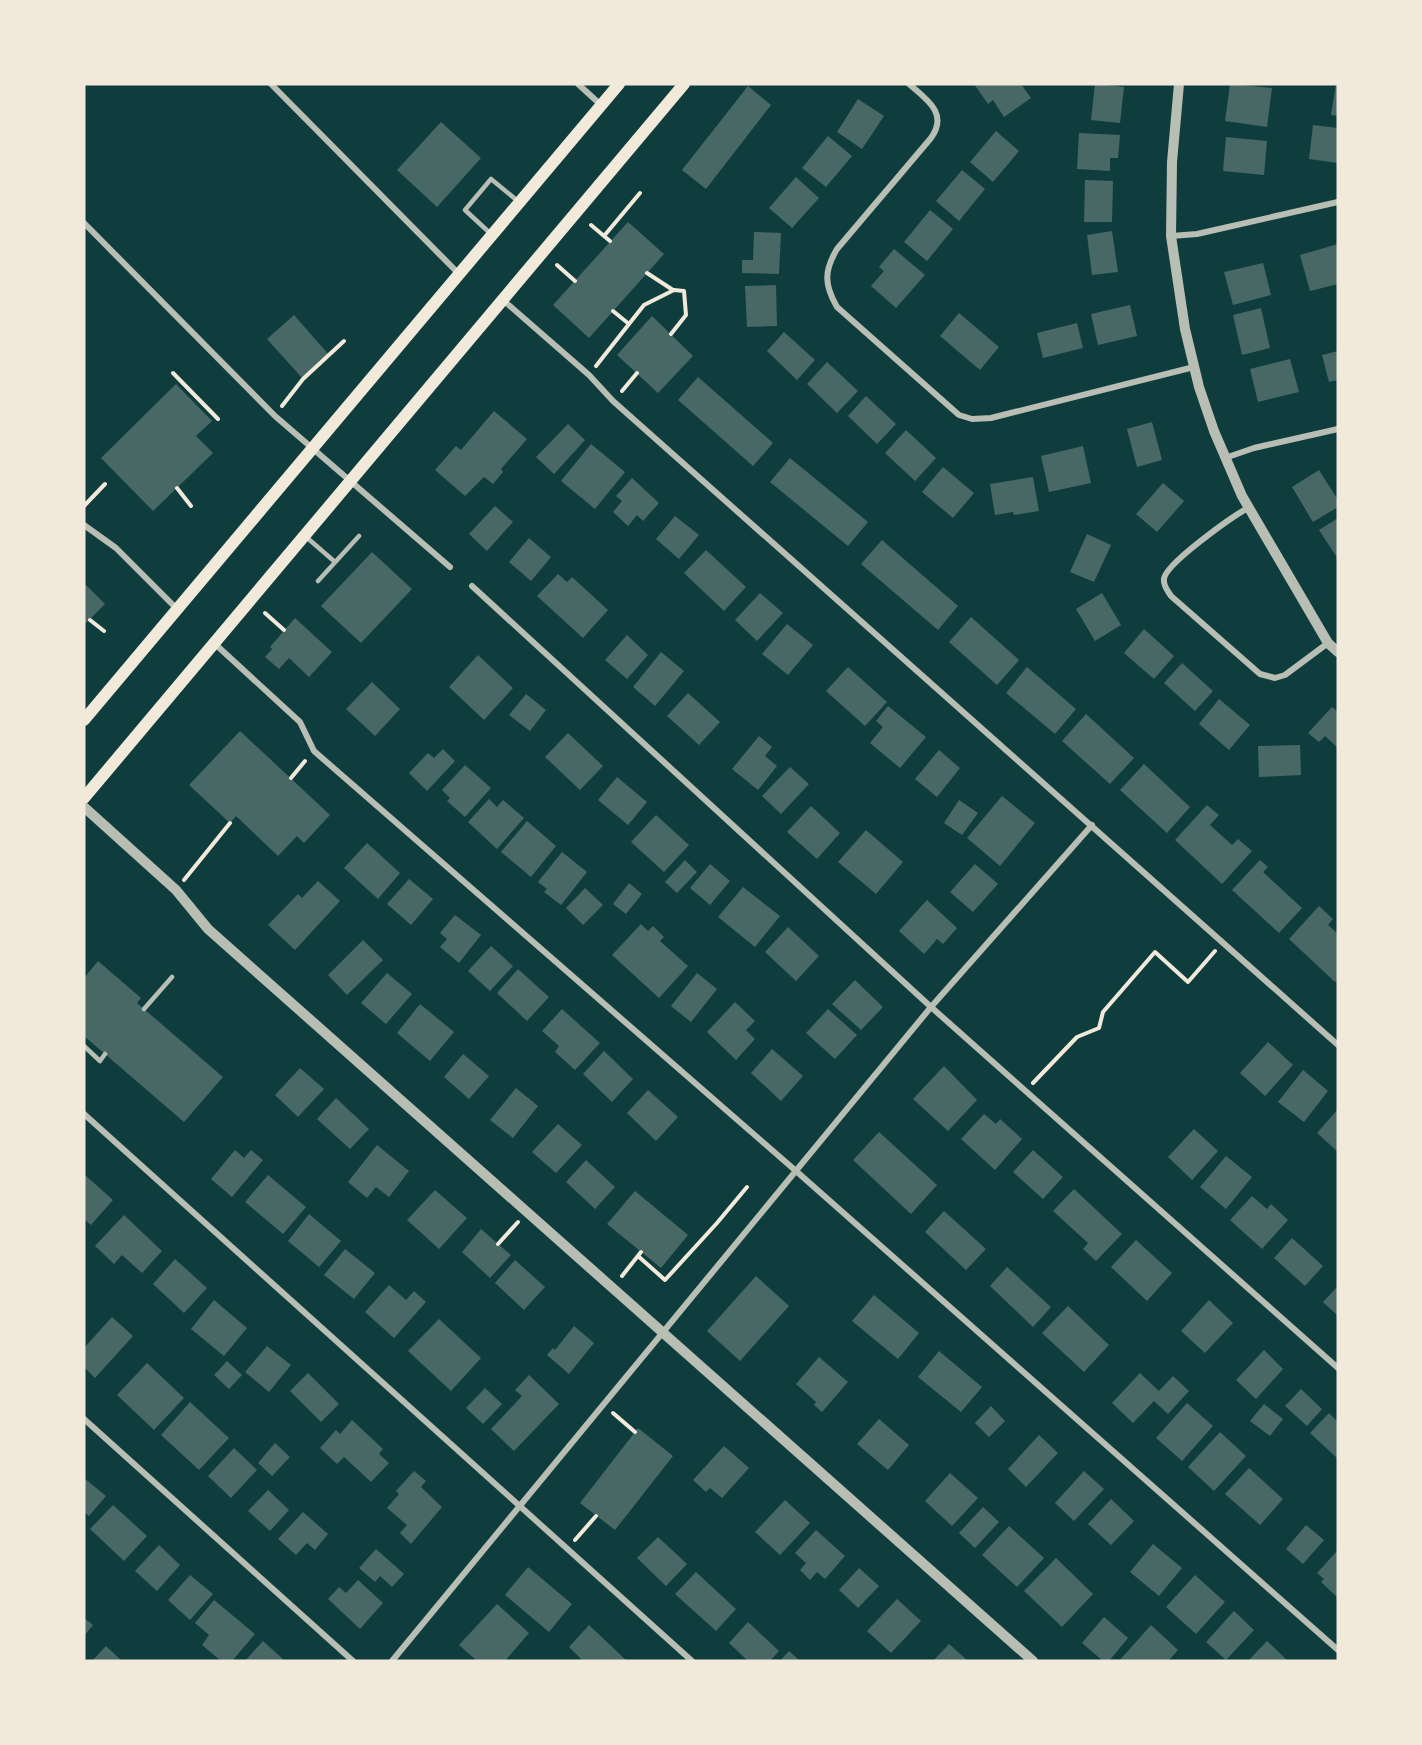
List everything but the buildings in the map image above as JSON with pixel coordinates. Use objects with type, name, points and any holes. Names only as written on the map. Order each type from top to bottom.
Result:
[{"type":"main road","points":[[84,720],[619,84]]},
{"type":"main road","points":[[84,798],[684,84]]},
{"type":"street","points":[[271,84],[459,274]]},
{"type":"street","points":[[578,84],[601,105]]},
{"type":"street","points":[[909,84],[934,109],[937,119],[936,129],[931,138],[837,249],[828,264],[829,294],[837,307],[959,416],[972,419],[991,418],[1194,367]]},
{"type":"street","points":[[1179,84],[1172,162],[1171,236],[1185,329],[1194,367],[1225,458],[1248,508],[1328,643],[1338,652]]},
{"type":"street","points":[[1171,236],[1197,234],[1338,202]]},
{"type":"street","points":[[84,223],[274,416],[450,567]]},
{"type":"street","points":[[503,300],[589,375],[613,401],[1338,1045]]},
{"type":"street","points":[[1225,458],[1254,448],[1338,429]]},
{"type":"street","points":[[1248,508],[1219,527],[1167,570],[1164,579],[1166,588],[1171,596],[1260,674],[1275,678],[1285,675],[1328,643]]},
{"type":"street","points":[[84,525],[116,548],[177,609]]},
{"type":"street","points":[[472,586],[931,1007],[1338,1368]]},
{"type":"street","points":[[214,643],[300,722],[314,751],[796,1171],[1338,1650]]},
{"type":"street","points":[[84,807],[176,890],[208,929],[1033,1661]]},
{"type":"street","points":[[392,1661],[931,1007],[1092,825]]},
{"type":"street","points":[[84,1114],[692,1661]]},
{"type":"street","points":[[84,1419],[353,1661]]},
{"type":"lane","points":[[492,235],[465,210],[491,179],[519,202]]},
{"type":"lane","points":[[304,535],[335,562]]},
{"type":"lane","points":[[318,581],[359,536]]},
{"type":"lane","points":[[144,1009],[172,977]]},
{"type":"lane","points":[[84,1046],[100,1061],[105,1054]]},
{"type":"path","points":[[604,236],[640,193]]},
{"type":"path","points":[[591,225],[610,241]]},
{"type":"path","points":[[557,265],[575,281]]},
{"type":"path","points":[[647,273],[674,290],[684,291],[686,315],[671,334]]},
{"type":"path","points":[[589,375],[644,305],[674,290]]},
{"type":"path","points":[[613,311],[629,324]]},
{"type":"path","points":[[274,416],[303,379],[344,341]]},
{"type":"path","points":[[173,373],[218,419]]},
{"type":"path","points":[[613,401],[637,373]]},
{"type":"path","points":[[84,506],[105,484]]},
{"type":"path","points":[[177,488],[191,506]]},
{"type":"path","points":[[266,613],[284,630]]},
{"type":"path","points":[[90,620],[104,631]]},
{"type":"path","points":[[291,778],[314,751]]},
{"type":"path","points":[[176,890],[230,823]]},
{"type":"path","points":[[1025,1091],[1077,1038],[1099,1028],[1103,1012],[1155,952],[1188,982],[1223,941]]},
{"type":"path","points":[[612,1288],[640,1254],[665,1280],[747,1187]]},
{"type":"path","points":[[498,1244],[526,1212]]},
{"type":"path","points":[[603,1404],[635,1432]]},
{"type":"path","points":[[568,1549],[596,1516]]}]
